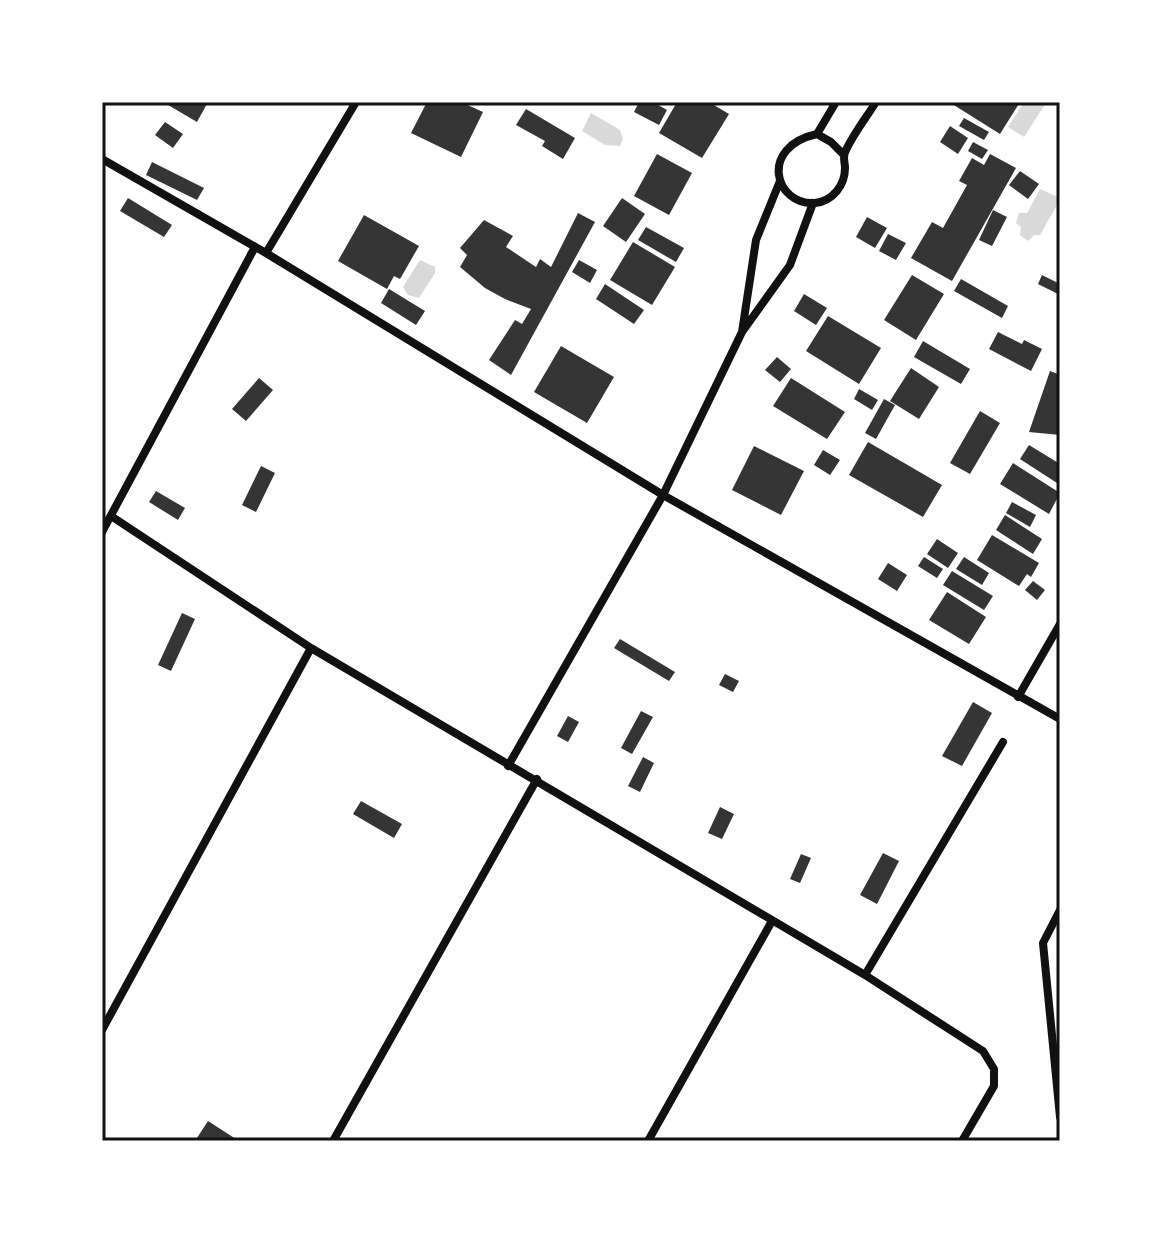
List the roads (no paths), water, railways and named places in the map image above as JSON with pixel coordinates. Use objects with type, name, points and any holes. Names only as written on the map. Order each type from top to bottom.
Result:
[{"type":"street","points":[[266,253],[356,102]]},
{"type":"street","points":[[836,102],[817,134],[791,143],[782,153],[778,167],[780,181],[793,198],[813,203],[826,200],[837,191],[844,180],[843,154],[876,102]]},
{"type":"street","points":[[817,134],[843,154]]},
{"type":"street","points":[[102,159],[266,253],[663,495],[1060,719]]},
{"type":"street","points":[[742,332],[756,240],[780,181]]},
{"type":"street","points":[[508,766],[663,495],[742,332],[790,265],[813,203]]},
{"type":"street","points":[[102,532],[255,247]]},
{"type":"street","points":[[111,516],[311,648],[865,975],[983,1051],[994,1069],[994,1086],[962,1141]]},
{"type":"street","points":[[1018,697],[1060,624]]},
{"type":"street","points":[[102,1030],[311,648]]},
{"type":"street","points":[[865,975],[1003,742]]},
{"type":"street","points":[[333,1141],[537,779]]},
{"type":"street","points":[[1060,910],[1043,943],[1060,1117]]},
{"type":"street","points":[[648,1141],[772,921]]}]
